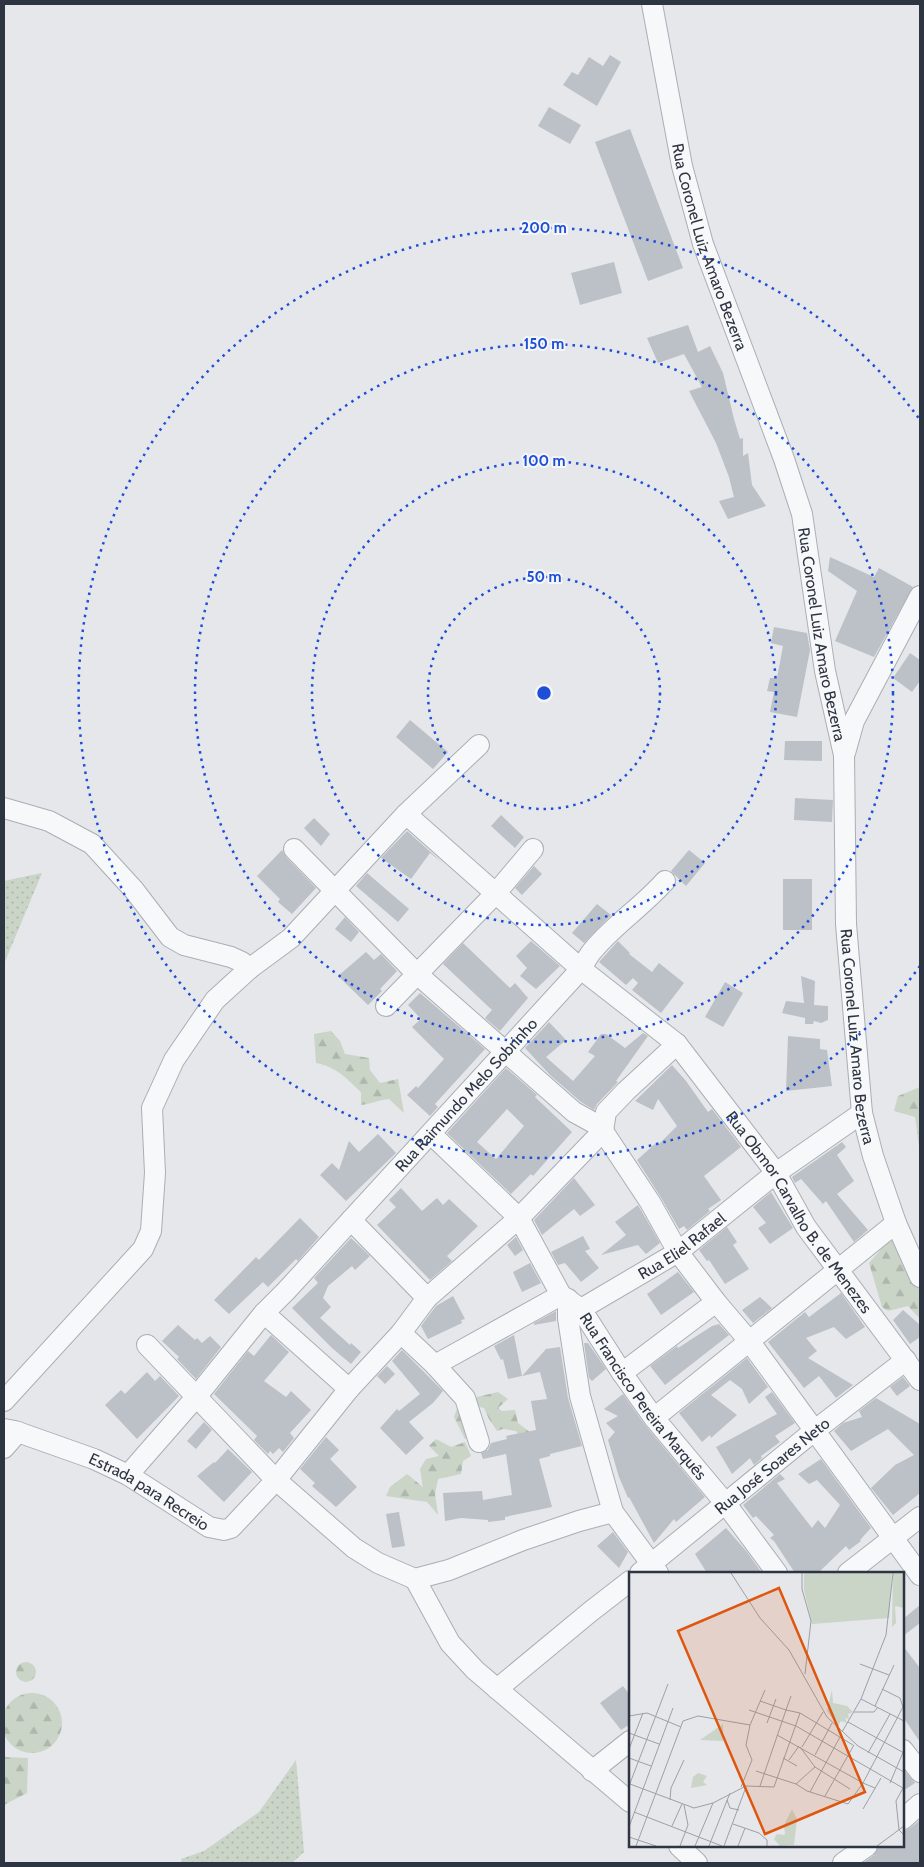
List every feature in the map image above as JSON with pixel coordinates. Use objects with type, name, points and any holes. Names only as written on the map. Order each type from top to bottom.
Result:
[{"type":"street","name":"Rua Coronel Luiz Amaro Bezerra","points":[[652,4],[682,166],[703,244],[784,459],[802,514],[825,671],[844,755],[846,924],[862,1113],[873,1156],[896,1223],[920,1277]]},
{"type":"street","points":[[844,755],[854,721],[920,596]]},
{"type":"street","points":[[4,1401],[144,1250],[151,1231],[155,1173],[152,1108],[174,1060],[215,1000],[249,969],[291,938],[406,814],[479,745]]},
{"type":"street","points":[[4,808],[50,822],[92,844],[134,890],[170,937],[184,945],[242,962],[249,969]]},
{"type":"street","points":[[406,814],[581,969]]},
{"type":"street","points":[[294,849],[416,973],[574,1112],[594,1122],[603,1131],[650,1202],[678,1252],[716,1302],[750,1342],[920,1575]]},
{"type":"street","points":[[386,1006],[496,892],[533,849]]},
{"type":"street","name":"Rua Raimundo Melo Sobrinho","points":[[128,1475],[197,1396],[264,1313],[581,969],[593,950],[620,923],[649,900],[665,881]]},
{"type":"street","name":"Rua Obmor Carvalho B. de Menezes","points":[[581,969],[676,1044],[776,1173],[806,1227],[920,1380]]},
{"type":"street","points":[[276,1480],[349,1389],[401,1333],[427,1298],[518,1218],[603,1131],[606,1112],[676,1044]]},
{"type":"street","name":"Rua Eliel Rafael","points":[[435,1365],[678,1252],[776,1173],[862,1113]]},
{"type":"street","name":"Rua Francisco Pereira Marquês","points":[[430,1134],[518,1218],[570,1301],[654,1418],[726,1504],[776,1572]]},
{"type":"street","points":[[351,1220],[427,1298]]},
{"type":"street","points":[[654,1418],[896,1223]]},
{"type":"street","points":[[570,1301],[568,1318],[580,1396],[613,1512],[650,1570]]},
{"type":"street","points":[[622,1373],[716,1302]]},
{"type":"street","points":[[264,1313],[349,1389]]},
{"type":"street","points":[[401,1333],[435,1365],[465,1398],[479,1442]]},
{"type":"street","points":[[147,1345],[276,1480],[354,1548],[378,1563],[415,1579],[450,1643],[475,1670],[629,1801]]},
{"type":"street","name":"Rua José Soares Neto","points":[[650,1570],[814,1431],[906,1360]]},
{"type":"street","points":[[4,1448],[11,1430]]},
{"type":"street","name":"Estrada para Recreio","points":[[11,1430],[94,1459],[128,1475],[194,1519],[209,1527],[224,1530],[230,1528],[238,1521],[276,1480]]},
{"type":"street","points":[[415,1579],[449,1570],[523,1540],[579,1521],[613,1512]]},
{"type":"street","points":[[849,1572],[920,1516]]},
{"type":"street","points":[[497,1689],[629,1582]]},
{"type":"street","points":[[592,1770],[629,1742]]},
{"type":"street","points":[[904,1751],[920,1772]]},
{"type":"street","points":[[904,1818],[920,1804]]},
{"type":"street","points":[[680,1847],[697,1863]]},
{"type":"street","points":[[843,1863],[866,1847]]},
{"type":"green space","points":[[42,873],[4,964],[4,881]]},
{"type":"green space","points":[[331,1031],[340,1041],[345,1054],[369,1058],[370,1070],[380,1083],[398,1079],[404,1113],[389,1099],[361,1105],[361,1092],[351,1082],[336,1070],[316,1063],[314,1034]]},
{"type":"green space","points":[[920,1087],[920,1153],[915,1117],[894,1111],[898,1096]]},
{"type":"green space","points":[[892,1237],[920,1285],[920,1319],[908,1306],[888,1311],[882,1307],[869,1263]]},
{"type":"green space","points":[[498,1392],[508,1399],[498,1408],[502,1411],[515,1410],[518,1423],[531,1433],[527,1452],[516,1431],[503,1429],[497,1431],[484,1408],[475,1406],[480,1434],[465,1439],[454,1417],[460,1401]]},
{"type":"green space","points":[[436,1439],[451,1447],[465,1442],[471,1456],[463,1461],[461,1474],[438,1479],[435,1494],[438,1515],[427,1502],[386,1496],[390,1487],[407,1474],[423,1487],[420,1469],[426,1459],[439,1456],[429,1446]]},
{"type":"green space","points":[[26,1662],[33,1665],[36,1672],[33,1679],[26,1682],[19,1679],[16,1672],[19,1665]]},
{"type":"green space","points":[[32,1693],[49,1698],[57,1706],[62,1723],[57,1740],[49,1748],[32,1753],[15,1748],[7,1740],[2,1723],[7,1706],[15,1698]]},
{"type":"green space","points":[[4,1757],[28,1758],[27,1793],[4,1805]]},
{"type":"green space","points":[[296,1760],[304,1852],[292,1863],[182,1863],[181,1859],[204,1851],[259,1812]]},
{"type":"building","points":[[610,55],[621,62],[597,106],[563,85],[572,72],[578,75],[589,57],[603,66]]},
{"type":"building","points":[[549,107],[581,125],[570,144],[538,126]]},
{"type":"building","points":[[630,129],[683,268],[648,281],[595,142]]},
{"type":"building","points":[[614,262],[622,293],[580,305],[571,273]]},
{"type":"building","points":[[688,325],[698,352],[710,346],[723,373],[740,439],[743,438],[743,456],[748,453],[752,485],[766,506],[728,519],[719,501],[734,497],[729,477],[716,443],[689,391],[702,387],[684,354],[658,363],[647,338]]},
{"type":"building","points":[[830,557],[874,577],[879,568],[913,587],[874,657],[835,641],[857,591],[828,571]]},
{"type":"building","points":[[774,627],[807,633],[810,650],[797,717],[770,712],[774,692],[767,691],[770,678],[777,678],[783,646],[771,643]]},
{"type":"building","points":[[910,653],[920,660],[920,681],[912,692],[893,678]]},
{"type":"building","points":[[410,720],[448,752],[433,769],[396,737]]},
{"type":"building","points":[[785,741],[822,741],[822,761],[784,760]]},
{"type":"building","points":[[795,798],[833,800],[832,822],[794,820]]},
{"type":"building","points":[[501,815],[524,837],[515,848],[491,826]]},
{"type":"building","points":[[314,818],[330,834],[321,846],[304,828]]},
{"type":"building","points":[[407,831],[443,863],[430,853],[411,879],[381,858]]},
{"type":"building","points":[[282,850],[286,857],[316,888],[292,914],[278,902],[280,899],[257,876]]},
{"type":"building","points":[[689,850],[705,863],[686,886],[671,871]]},
{"type":"building","points":[[534,866],[542,874],[522,895],[515,888]]},
{"type":"building","points":[[367,873],[409,909],[398,922],[356,886]]},
{"type":"building","points":[[783,879],[812,879],[812,930],[783,930]]},
{"type":"building","points":[[597,904],[611,915],[584,943],[572,933]]},
{"type":"building","points":[[345,917],[359,932],[351,942],[335,929]]},
{"type":"building","points":[[531,941],[560,966],[536,989],[520,976],[527,968],[516,956]]},
{"type":"building","points":[[618,941],[629,954],[652,972],[659,963],[684,983],[661,1013],[632,990],[638,983],[633,978],[626,985],[599,962]]},
{"type":"building","points":[[463,943],[510,988],[515,983],[528,998],[500,1031],[485,1018],[492,1010],[443,964]]},
{"type":"building","points":[[366,952],[374,960],[381,954],[397,971],[380,989],[382,991],[368,1005],[338,976]]},
{"type":"building","points":[[801,976],[815,981],[814,1005],[828,1006],[828,1020],[821,1023],[814,1021],[813,1024],[805,1024],[805,1018],[782,1013],[786,1001],[804,1003]]},
{"type":"building","points":[[725,982],[743,993],[723,1027],[705,1017]]},
{"type":"building","points":[[420,993],[485,1049],[435,1104],[438,1107],[430,1116],[407,1095],[416,1086],[418,1088],[444,1059],[412,1027],[421,1019],[408,1005]]},
{"type":"building","points":[[549,1022],[566,1040],[546,1057],[573,1081],[595,1056],[588,1052],[601,1034],[606,1034],[625,1048],[643,1033],[648,1036],[616,1081],[618,1082],[597,1104],[594,1110],[581,1102],[550,1075],[525,1048]]},
{"type":"building","points":[[788,1036],[820,1039],[820,1049],[827,1050],[832,1086],[786,1091]]},
{"type":"building","points":[[672,1065],[708,1112],[712,1109],[741,1147],[704,1176],[721,1200],[708,1209],[710,1211],[687,1230],[684,1226],[679,1229],[637,1160],[656,1143],[658,1145],[677,1126],[658,1099],[653,1110],[635,1101]]},
{"type":"building","points":[[506,1068],[537,1095],[535,1097],[572,1132],[533,1176],[531,1174],[511,1194],[447,1133]],"holes":[[[507,1109],[524,1126],[496,1159],[477,1142]]]},
{"type":"building","points":[[378,1134],[396,1153],[346,1201],[320,1175],[332,1163],[339,1170],[349,1141],[359,1152]]},
{"type":"building","points":[[842,1142],[846,1147],[837,1155],[854,1181],[837,1194],[868,1230],[854,1242],[826,1201],[823,1204],[801,1179],[795,1183],[792,1177]]},
{"type":"building","points":[[574,1178],[595,1205],[580,1216],[574,1209],[542,1235],[534,1220]]},
{"type":"building","points":[[401,1188],[422,1211],[437,1198],[443,1205],[449,1199],[478,1226],[447,1256],[452,1261],[430,1280],[377,1225],[396,1207],[389,1200]]},
{"type":"building","points":[[771,1192],[793,1228],[770,1244],[758,1228],[766,1223],[753,1207]]},
{"type":"building","points":[[638,1205],[660,1243],[646,1254],[638,1245],[601,1255],[626,1235],[615,1222]]},
{"type":"building","points":[[300,1218],[319,1237],[298,1261],[296,1259],[268,1287],[263,1282],[229,1314],[214,1300],[256,1257],[259,1260]]},
{"type":"building","points":[[727,1227],[737,1242],[733,1245],[749,1269],[725,1284],[709,1260],[707,1261],[699,1250]]},
{"type":"building","points":[[583,1236],[590,1249],[585,1251],[599,1268],[581,1282],[565,1263],[558,1265],[551,1252]]},
{"type":"building","points":[[516,1237],[523,1250],[515,1256],[507,1245]]},
{"type":"building","points":[[351,1238],[370,1256],[355,1270],[352,1266],[328,1286],[323,1298],[331,1307],[320,1318],[350,1345],[351,1343],[361,1352],[351,1364],[292,1308],[318,1283],[314,1278]]},
{"type":"building","points":[[530,1263],[541,1283],[522,1292],[513,1272]]},
{"type":"building","points":[[678,1272],[694,1292],[661,1315],[647,1294]]},
{"type":"building","points":[[841,1293],[865,1327],[846,1339],[834,1327],[806,1338],[817,1351],[808,1358],[853,1385],[836,1398],[819,1376],[804,1388],[768,1342],[805,1312],[809,1317]]},
{"type":"building","points":[[453,1296],[465,1319],[461,1320],[462,1323],[428,1339],[421,1326],[436,1306]]},
{"type":"building","points":[[760,1297],[772,1308],[753,1323],[742,1310]]},
{"type":"building","points":[[903,1310],[920,1325],[920,1337],[910,1344],[893,1320]]},
{"type":"building","points":[[556,1311],[556,1321],[534,1325],[534,1323]]},
{"type":"building","points":[[719,1324],[729,1335],[665,1385],[650,1366],[677,1346],[678,1348],[712,1326]]},
{"type":"building","points":[[178,1325],[195,1340],[197,1338],[202,1343],[210,1336],[221,1347],[196,1379],[177,1359],[179,1357],[162,1341]]},
{"type":"building","points":[[271,1335],[289,1352],[264,1381],[286,1397],[291,1391],[311,1410],[290,1433],[294,1438],[283,1452],[279,1448],[273,1454],[270,1451],[268,1454],[254,1440],[257,1436],[214,1394],[248,1351],[254,1356]]},
{"type":"building","points":[[514,1335],[522,1376],[508,1379],[503,1359],[501,1360],[494,1346]]},
{"type":"building","points":[[584,1343],[588,1343],[606,1369],[592,1381],[589,1378]]},
{"type":"building","points":[[560,1347],[568,1398],[582,1446],[550,1454],[550,1456],[539,1459],[552,1507],[505,1517],[505,1520],[488,1522],[488,1520],[461,1518],[445,1521],[443,1493],[482,1491],[483,1500],[512,1495],[506,1454],[483,1459],[481,1453],[488,1450],[491,1443],[507,1439],[506,1436],[536,1430],[531,1401],[547,1399],[540,1372],[522,1376],[546,1349]]},
{"type":"building","points":[[402,1350],[443,1391],[433,1403],[409,1422],[424,1438],[406,1455],[380,1428],[397,1409],[399,1411],[420,1394],[392,1361]]},
{"type":"building","points":[[747,1358],[768,1387],[749,1404],[742,1389],[730,1380],[711,1395],[737,1415],[711,1438],[710,1435],[702,1442],[679,1413]]},
{"type":"building","points":[[387,1366],[395,1374],[385,1384],[377,1376]]},
{"type":"building","points":[[147,1372],[155,1381],[160,1376],[179,1396],[137,1439],[105,1405],[121,1390],[125,1394]]},
{"type":"building","points":[[903,1377],[910,1386],[897,1396],[890,1387]]},
{"type":"building","points":[[772,1392],[795,1423],[775,1436],[780,1442],[761,1456],[762,1458],[754,1465],[750,1458],[732,1474],[716,1447],[777,1414],[765,1397]]},
{"type":"building","points":[[623,1394],[645,1425],[705,1497],[676,1522],[674,1519],[654,1543],[628,1498],[619,1477],[608,1440],[615,1432],[606,1423],[618,1416],[604,1409]]},
{"type":"building","points":[[876,1398],[920,1424],[920,1493],[893,1515],[871,1488],[895,1465],[914,1455],[888,1429],[851,1451],[834,1431],[843,1423],[862,1417],[859,1411]]},
{"type":"building","points":[[204,1422],[212,1430],[196,1449],[187,1441]]},
{"type":"building","points":[[326,1437],[339,1450],[330,1459],[357,1487],[336,1507],[312,1486],[315,1483],[300,1469]]},
{"type":"building","points":[[228,1449],[252,1472],[224,1502],[197,1476],[215,1463]]},
{"type":"building","points":[[821,1459],[871,1528],[861,1541],[849,1550],[846,1546],[819,1572],[794,1572],[774,1541],[770,1538],[774,1535],[756,1516],[753,1518],[743,1505],[780,1474],[785,1479],[777,1483],[812,1528],[818,1520],[825,1528],[840,1505],[817,1480],[809,1484],[798,1474]]},
{"type":"building","points":[[399,1512],[405,1546],[392,1548],[386,1514]]},
{"type":"building","points":[[726,1528],[761,1572],[706,1572],[695,1554]]},
{"type":"building","points":[[613,1532],[628,1552],[619,1568],[597,1546]]},
{"type":"building","points":[[920,1605],[920,1623],[904,1635],[904,1618]]},
{"type":"building","points":[[904,1647],[920,1668],[920,1742],[904,1718]]},
{"type":"building","points":[[623,1686],[629,1694],[629,1725],[621,1730],[600,1703]]},
{"type":"building","points":[[904,1770],[915,1783],[904,1790]]},
{"type":"building","points":[[920,1820],[920,1863],[863,1863],[874,1855],[878,1847],[904,1847],[904,1831]]}]
